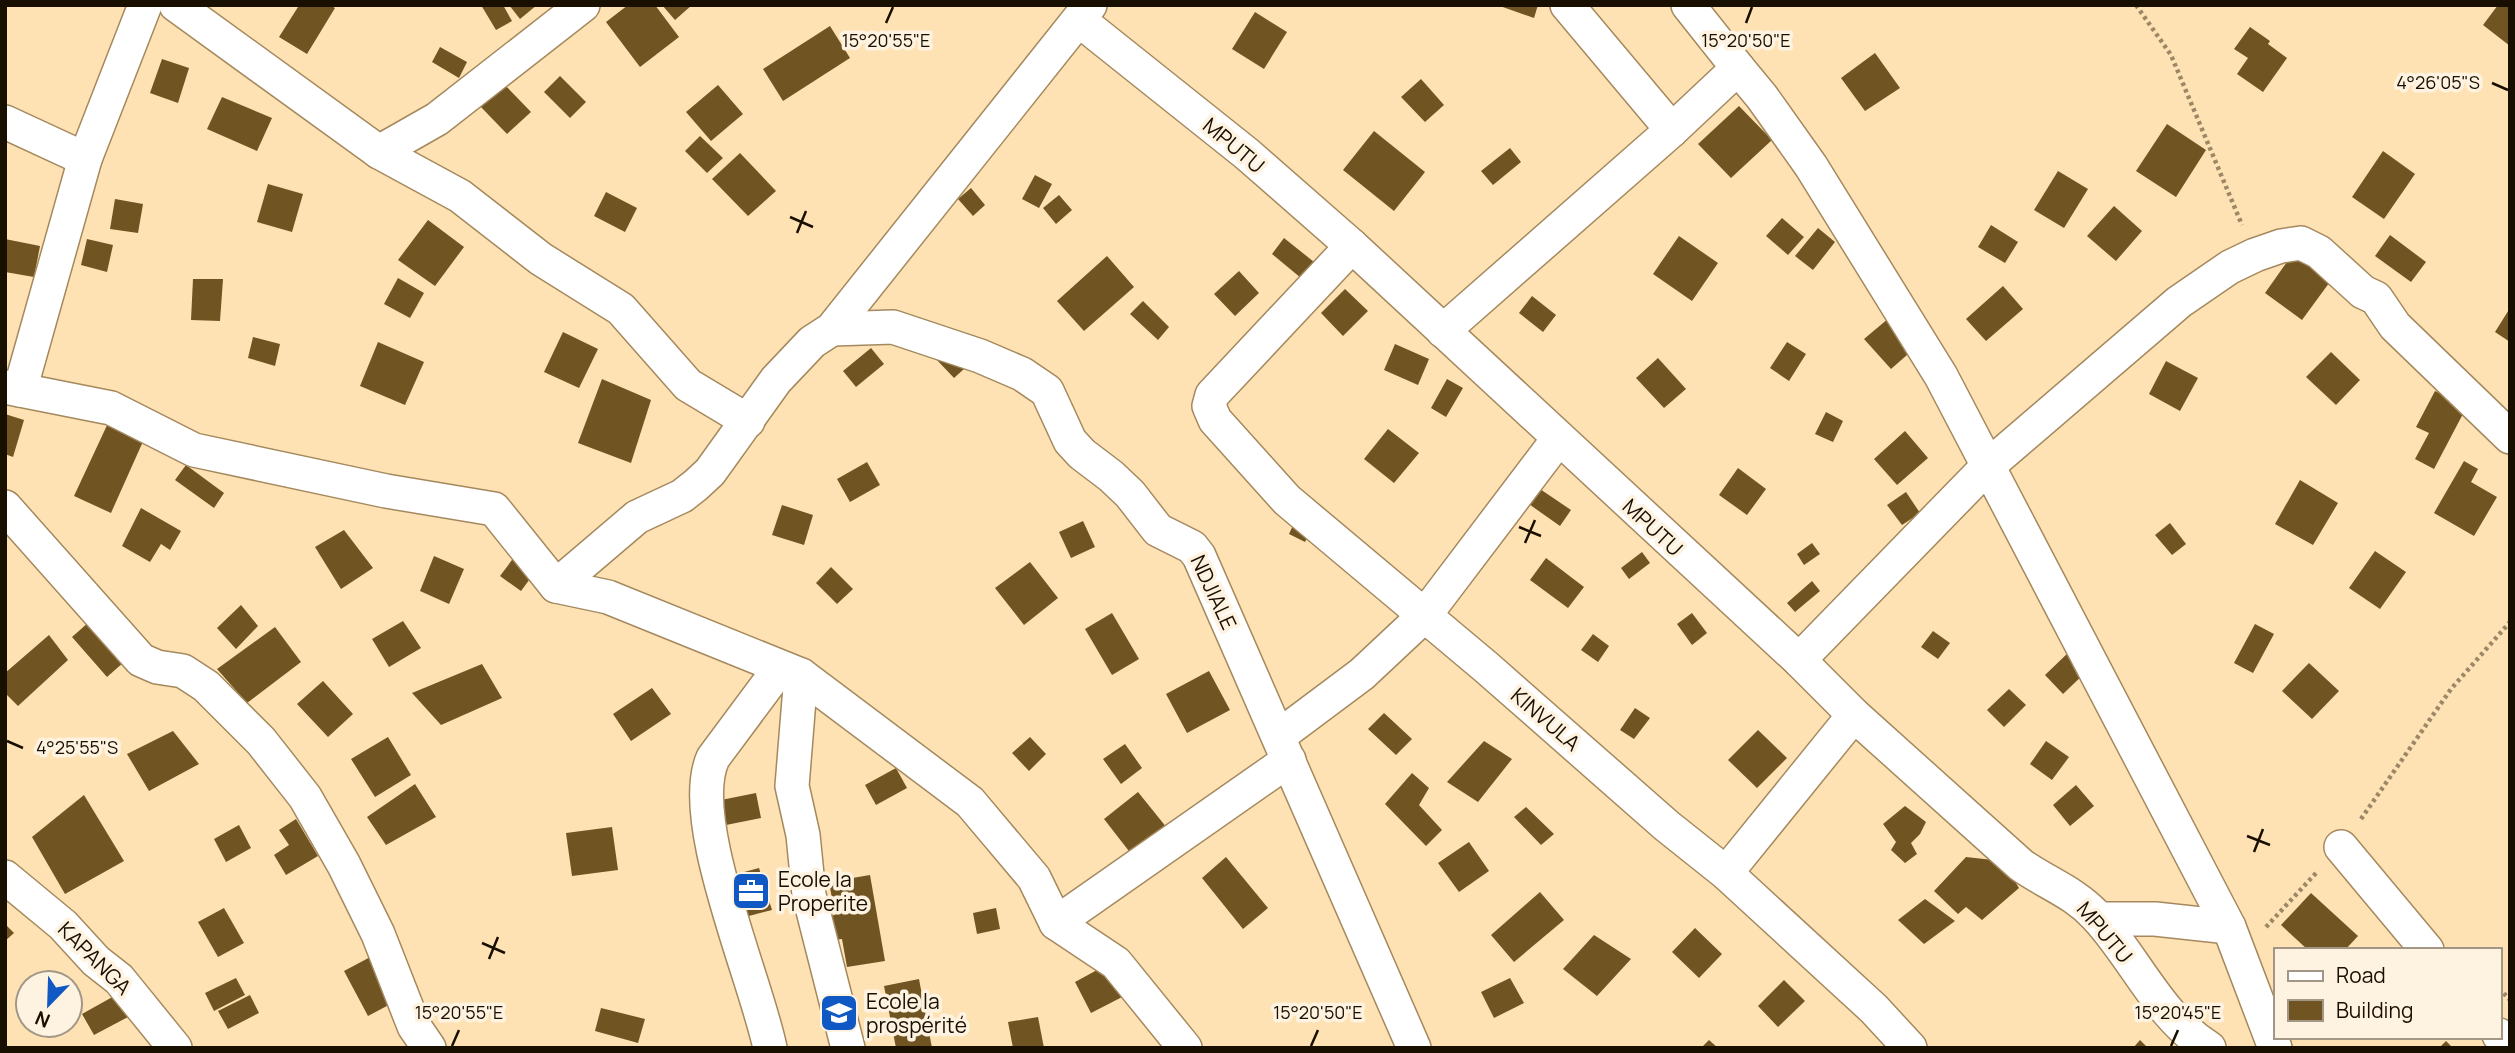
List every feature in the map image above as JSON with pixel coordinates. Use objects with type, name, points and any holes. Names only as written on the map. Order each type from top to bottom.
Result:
[{"type":"street","points":[[145,5],[85,159],[13,388],[111,408],[194,450],[386,491],[494,509],[556,586],[608,597],[791,671],[970,802],[1034,878],[1056,923],[1116,962],[1185,1048]]},
{"type":"street","points":[[177,5],[379,152],[460,196],[541,259],[621,309],[688,385],[748,421]]},
{"type":"street","points":[[379,152],[438,119],[583,5]]},
{"type":"street","points":[[1567,5],[1672,130]]},
{"type":"street","points":[[1688,5],[1762,97],[1811,166],[1941,376],[2234,940],[2275,1048]]},
{"type":"street","points":[[556,586],[637,517],[682,496],[710,471],[785,371],[813,342],[832,329],[1084,12]]},
{"type":"street","name":"MPUTU","points":[[1084,12],[1352,246],[1799,660],[1854,715],[2021,865],[2039,878],[2074,895],[2099,919],[2175,1018],[2210,1048]]},
{"type":"street","points":[[1443,331],[1672,130],[1738,68]]},
{"type":"street","points":[[5,122],[85,159]]},
{"type":"street","points":[[1799,660],[1987,466],[2179,302],[2230,267],[2281,246],[2301,243],[2319,252],[2363,292],[2376,298],[2395,326],[2510,438]]},
{"type":"street","name":"KINVULA","points":[[1352,246],[1209,400],[1215,420],[1287,499],[1667,826],[1726,873],[1874,1009],[1910,1048]]},
{"type":"street","name":"NDJIALE","points":[[832,329],[893,327],[981,356],[1022,374],[1047,391],[1070,441],[1082,454],[1130,494],[1158,530],[1192,547],[1199,556],[1414,1048]]},
{"type":"street","points":[[1056,923],[1284,748],[1425,615],[1559,438]]},
{"type":"street","points":[[5,507],[141,660],[157,667],[183,671],[206,686],[261,741],[305,797],[344,865],[378,934],[414,1026],[429,1048]]},
{"type":"street","points":[[770,1048],[715,860],[707,814],[706,788],[707,772],[713,758],[791,671]]},
{"type":"street","points":[[791,671],[792,786],[803,835],[809,895],[848,1048]]},
{"type":"street","points":[[1726,873],[1854,715]]},
{"type":"street","points":[[2341,847],[2425,948]]},
{"type":"street","name":"KAPANGA","points":[[5,877],[63,925],[96,961],[119,979],[175,1048]]},
{"type":"street","points":[[2099,919],[2155,919],[2234,940]]},
{"type":"path","points":[[2136,5],[2171,55],[2255,255]]},
{"type":"path","points":[[2234,940],[2341,847],[2451,689],[2510,622]]},
{"type":"building","points":[[296,5],[330,5],[335,8],[307,54],[279,37],[298,7]]},
{"type":"building","points":[[481,5],[503,5],[512,21],[496,30]]},
{"type":"building","points":[[509,5],[537,5],[520,19]]},
{"type":"building","points":[[628,5],[655,5],[679,37],[640,67],[606,22]]},
{"type":"building","points":[[662,5],[692,5],[675,20]]},
{"type":"building","points":[[1497,5],[1538,5],[1534,18]]},
{"type":"building","points":[[2498,5],[2510,5],[2510,46],[2483,25]]},
{"type":"building","points":[[1255,12],[1287,32],[1264,69],[1232,49]]},
{"type":"building","points":[[830,26],[850,58],[783,101],[763,69]]},
{"type":"building","points":[[2250,27],[2270,41],[2268,44],[2287,58],[2263,92],[2237,74],[2248,58],[2234,49]]},
{"type":"building","points":[[440,47],[467,62],[459,78],[432,62]]},
{"type":"building","points":[[1875,53],[1900,88],[1865,111],[1841,78]]},
{"type":"building","points":[[162,59],[189,68],[178,103],[150,93]]},
{"type":"building","points":[[560,76],[586,102],[570,118],[544,92]]},
{"type":"building","points":[[1421,79],[1444,105],[1425,122],[1401,97]]},
{"type":"building","points":[[502,82],[531,112],[507,134],[479,105]]},
{"type":"building","points":[[718,85],[743,114],[711,141],[686,112]]},
{"type":"building","points":[[222,97],[272,118],[257,151],[207,129]]},
{"type":"building","points":[[1739,106],[1772,140],[1731,178],[1698,144]]},
{"type":"building","points":[[2167,124],[2206,150],[2176,197],[2136,171]]},
{"type":"building","points":[[1374,131],[1425,172],[1394,211],[1343,170]]},
{"type":"building","points":[[700,136],[723,158],[707,173],[685,151]]},
{"type":"building","points":[[1510,148],[1521,162],[1493,185],[1481,171]]},
{"type":"building","points":[[2383,151],[2415,174],[2384,219],[2352,197]]},
{"type":"building","points":[[740,153],[776,191],[748,216],[712,179]]},
{"type":"building","points":[[2058,171],[2088,189],[2064,228],[2034,210]]},
{"type":"building","points":[[1035,175],[1052,184],[1039,208],[1022,199]]},
{"type":"building","points":[[268,184],[303,194],[292,232],[257,222]]},
{"type":"building","points":[[971,188],[985,205],[973,216],[958,199]]},
{"type":"building","points":[[606,192],[637,208],[625,232],[594,216]]},
{"type":"building","points":[[1059,195],[1072,210],[1056,224],[1043,208]]},
{"type":"building","points":[[115,199],[143,204],[138,233],[110,229]]},
{"type":"building","points":[[2114,206],[2142,231],[2116,261],[2087,236]]},
{"type":"building","points":[[1782,218],[1804,237],[1788,255],[1766,236]]},
{"type":"building","points":[[428,220],[464,247],[435,286],[398,260]]},
{"type":"building","points":[[1991,225],[2018,242],[2005,263],[1978,247]]},
{"type":"building","points":[[1818,228],[1835,242],[1813,270],[1795,256]]},
{"type":"building","points":[[2390,235],[2426,262],[2411,282],[2375,256]]},
{"type":"building","points":[[1679,236],[1718,263],[1692,301],[1653,274]]},
{"type":"building","points":[[1284,238],[1314,262],[1301,278],[1272,254]]},
{"type":"building","points":[[5,239],[40,246],[34,277],[5,272]]},
{"type":"building","points":[[87,239],[113,245],[107,272],[81,265]]},
{"type":"building","points":[[2294,252],[2332,279],[2302,320],[2265,293]]},
{"type":"building","points":[[1107,256],[1134,287],[1084,331],[1057,301]]},
{"type":"building","points":[[1239,271],[1259,293],[1235,316],[1214,294]]},
{"type":"building","points":[[398,278],[424,293],[410,318],[384,304]]},
{"type":"building","points":[[193,279],[223,279],[220,321],[191,320]]},
{"type":"building","points":[[2003,286],[2023,309],[1986,341],[1966,319]]},
{"type":"building","points":[[1345,289],[1368,311],[1343,336],[1321,313]]},
{"type":"building","points":[[1532,296],[1556,315],[1543,332],[1519,313]]},
{"type":"building","points":[[1143,301],[1169,327],[1158,340],[1130,314]]},
{"type":"building","points":[[2510,308],[2510,342],[2495,332]]},
{"type":"building","points":[[1889,318],[1915,348],[1891,369],[1864,339]]},
{"type":"building","points":[[563,332],[598,349],[579,388],[544,372]]},
{"type":"building","points":[[253,337],[280,344],[275,366],[248,358]]},
{"type":"building","points":[[378,342],[424,362],[405,405],[360,386]]},
{"type":"building","points":[[1787,342],[1806,354],[1789,381],[1770,368]]},
{"type":"building","points":[[1395,344],[1429,359],[1418,385],[1384,370]]},
{"type":"building","points":[[871,348],[884,364],[856,387],[843,371]]},
{"type":"building","points":[[946,350],[964,369],[954,378],[936,359]]},
{"type":"building","points":[[2331,352],[2360,380],[2336,405],[2306,377]]},
{"type":"building","points":[[1658,358],[1686,389],[1664,408],[1636,378]]},
{"type":"building","points":[[2166,361],[2198,378],[2180,411],[2149,394]]},
{"type":"building","points":[[602,379],[651,400],[631,463],[578,443]]},
{"type":"building","points":[[1447,379],[1463,388],[1446,417],[1431,408]]},
{"type":"building","points":[[2435,391],[2460,403],[2465,410],[2434,469],[2415,459],[2429,433],[2416,427]]},
{"type":"building","points":[[1826,412],[1843,421],[1833,442],[1815,434]]},
{"type":"building","points":[[5,414],[24,420],[13,457],[5,454]]},
{"type":"building","points":[[109,421],[145,437],[111,513],[74,496]]},
{"type":"building","points":[[1388,429],[1419,453],[1394,483],[1364,459]]},
{"type":"building","points":[[1905,431],[1928,458],[1897,485],[1874,459]]},
{"type":"building","points":[[2464,461],[2478,469],[2471,482],[2497,497],[2474,536],[2434,513]]},
{"type":"building","points":[[867,462],[880,485],[850,502],[837,479]]},
{"type":"building","points":[[186,465],[224,493],[214,508],[175,480]]},
{"type":"building","points":[[1738,468],[1766,489],[1747,515],[1719,495]]},
{"type":"building","points":[[2300,480],[2338,503],[2313,545],[2275,524]]},
{"type":"building","points":[[1537,487],[1571,510],[1560,526],[1526,502]]},
{"type":"building","points":[[1906,492],[1920,513],[1902,525],[1887,505]]},
{"type":"building","points":[[782,505],[813,515],[804,545],[772,535]]},
{"type":"building","points":[[141,508],[181,531],[170,550],[161,544],[150,562],[122,546]]},
{"type":"building","points":[[1296,519],[1312,527],[1305,542],[1289,534]]},
{"type":"building","points":[[1083,521],[1095,547],[1071,558],[1059,532]]},
{"type":"building","points":[[2170,523],[2186,544],[2172,555],[2155,535]]},
{"type":"building","points":[[344,530],[373,568],[341,589],[315,547]]},
{"type":"building","points":[[1812,543],[1820,554],[1804,565],[1797,554]]},
{"type":"building","points":[[2375,551],[2406,572],[2380,609],[2349,588]]},
{"type":"building","points":[[518,552],[538,568],[521,591],[500,576]]},
{"type":"building","points":[[1642,552],[1650,563],[1629,579],[1621,568]]},
{"type":"building","points":[[434,556],[464,569],[449,604],[420,591]]},
{"type":"building","points":[[1546,558],[1584,587],[1568,608],[1530,580]]},
{"type":"building","points":[[1030,562],[1058,598],[1024,625],[995,588]]},
{"type":"building","points":[[831,567],[853,589],[837,604],[816,583]]},
{"type":"building","points":[[1812,581],[1820,591],[1795,612],[1787,603]]},
{"type":"building","points":[[241,605],[258,626],[236,649],[217,628]]},
{"type":"building","points":[[1112,613],[1139,659],[1112,675],[1085,629]]},
{"type":"building","points":[[1692,613],[1707,633],[1692,645],[1677,624]]},
{"type":"building","points":[[403,621],[421,648],[389,667],[372,639]]},
{"type":"building","points":[[89,622],[124,662],[107,677],[72,637]]},
{"type":"building","points":[[2255,624],[2274,634],[2253,673],[2234,663]]},
{"type":"building","points":[[275,627],[301,662],[247,703],[217,669]]},
{"type":"building","points":[[1933,631],[1950,643],[1938,659],[1921,647]]},
{"type":"building","points":[[1593,634],[1609,646],[1598,662],[1581,650]]},
{"type":"building","points":[[49,635],[68,660],[18,706],[5,693],[5,673]]},
{"type":"building","points":[[2069,652],[2087,671],[2063,694],[2045,675]]},
{"type":"building","points":[[2309,663],[2339,691],[2312,719],[2282,691]]},
{"type":"building","points":[[482,664],[502,698],[441,725],[412,693]]},
{"type":"building","points":[[1209,671],[1230,710],[1187,733],[1166,694]]},
{"type":"building","points":[[323,681],[353,714],[328,737],[297,704]]},
{"type":"building","points":[[652,688],[671,714],[631,741],[613,714]]},
{"type":"building","points":[[2009,689],[2026,705],[2004,727],[1987,710]]},
{"type":"building","points":[[1635,708],[1650,718],[1634,739],[1620,730]]},
{"type":"building","points":[[1384,713],[1412,739],[1396,755],[1368,729]]},
{"type":"building","points":[[1758,730],[1787,758],[1757,788],[1728,760]]},
{"type":"building","points":[[173,731],[199,764],[149,791],[127,754]]},
{"type":"building","points":[[388,737],[411,775],[375,797],[351,759]]},
{"type":"building","points":[[1030,737],[1046,754],[1029,771],[1012,753]]},
{"type":"building","points":[[1484,741],[1512,759],[1478,802],[1447,782]]},
{"type":"building","points":[[2046,741],[2069,757],[2052,780],[2030,764]]},
{"type":"building","points":[[1125,744],[1142,768],[1121,784],[1103,759]]},
{"type":"building","points":[[896,768],[907,788],[876,805],[865,785]]},
{"type":"building","points":[[1412,773],[1429,788],[1419,805],[1442,830],[1426,846],[1385,804]]},
{"type":"building","points":[[415,784],[436,817],[386,845],[367,817]]},
{"type":"building","points":[[2076,785],[2094,806],[2070,826],[2053,805]]},
{"type":"building","points":[[1138,792],[1167,828],[1132,855],[1104,819]]},
{"type":"building","points":[[756,793],[761,818],[726,825],[721,800]]},
{"type":"building","points":[[84,795],[124,861],[65,894],[32,837]]},
{"type":"building","points":[[1905,806],[1926,822],[1911,843],[1917,854],[1905,863],[1891,850],[1896,842],[1883,824]]},
{"type":"building","points":[[1526,807],[1554,834],[1541,845],[1514,817]]},
{"type":"building","points":[[296,819],[318,856],[286,875],[274,855],[289,845],[279,830]]},
{"type":"building","points":[[239,825],[251,848],[226,862],[214,839]]},
{"type":"building","points":[[612,827],[618,870],[572,876],[566,833]]},
{"type":"building","points":[[1469,842],[1489,871],[1459,892],[1438,863]]},
{"type":"building","points":[[1226,857],[1268,908],[1243,929],[1202,878]]},
{"type":"building","points":[[1966,857],[2002,861],[2019,888],[1982,920],[1966,907],[1958,914],[1934,891]]},
{"type":"building","points":[[759,868],[772,910],[745,917],[733,875]]},
{"type":"building","points":[[870,875],[885,961],[847,967],[842,939],[824,941],[821,917],[835,915],[829,882]]},
{"type":"building","points":[[1540,892],[1564,920],[1514,962],[1491,935]]},
{"type":"building","points":[[2311,893],[2358,936],[2347,948],[2306,948],[2281,925]]},
{"type":"building","points":[[1925,899],[1955,921],[1924,944],[1898,920]]},
{"type":"building","points":[[224,908],[244,943],[218,957],[198,922]]},
{"type":"building","points":[[996,908],[1000,929],[977,934],[973,913]]},
{"type":"building","points":[[5,924],[14,933],[5,941]]},
{"type":"building","points":[[1695,928],[1722,954],[1699,978],[1672,952]]},
{"type":"building","points":[[1594,935],[1631,959],[1597,996],[1563,969]]},
{"type":"building","points":[[376,954],[400,999],[368,1016],[344,971]]},
{"type":"building","points":[[1110,963],[1126,995],[1091,1013],[1075,982]]},
{"type":"building","points":[[236,978],[245,995],[214,1011],[205,993]]},
{"type":"building","points":[[1510,978],[1524,1003],[1494,1018],[1481,992]]},
{"type":"building","points":[[919,979],[932,1048],[896,1048],[884,986]]},
{"type":"building","points":[[1784,980],[1805,1001],[1778,1027],[1758,1006]]},
{"type":"building","points":[[116,995],[128,1017],[94,1035],[84,1013]]},
{"type":"building","points":[[250,995],[259,1013],[228,1029],[218,1011]]},
{"type":"building","points":[[601,1008],[645,1019],[638,1043],[595,1031]]},
{"type":"building","points":[[1038,1017],[1044,1048],[1013,1048],[1008,1022]]},
{"type":"building","points":[[1709,1040],[1718,1048],[1701,1048]]},
{"type":"building","points":[[2140,1040],[2148,1048],[2133,1048]]},
{"type":"building","points":[[2446,1041],[2453,1048],[2439,1048]]},
{"type":"place","name":"Ecole la Properite","points":[[751,891]]},
{"type":"place","name":"Ecole la prospérité","points":[[839,1013]]}]
